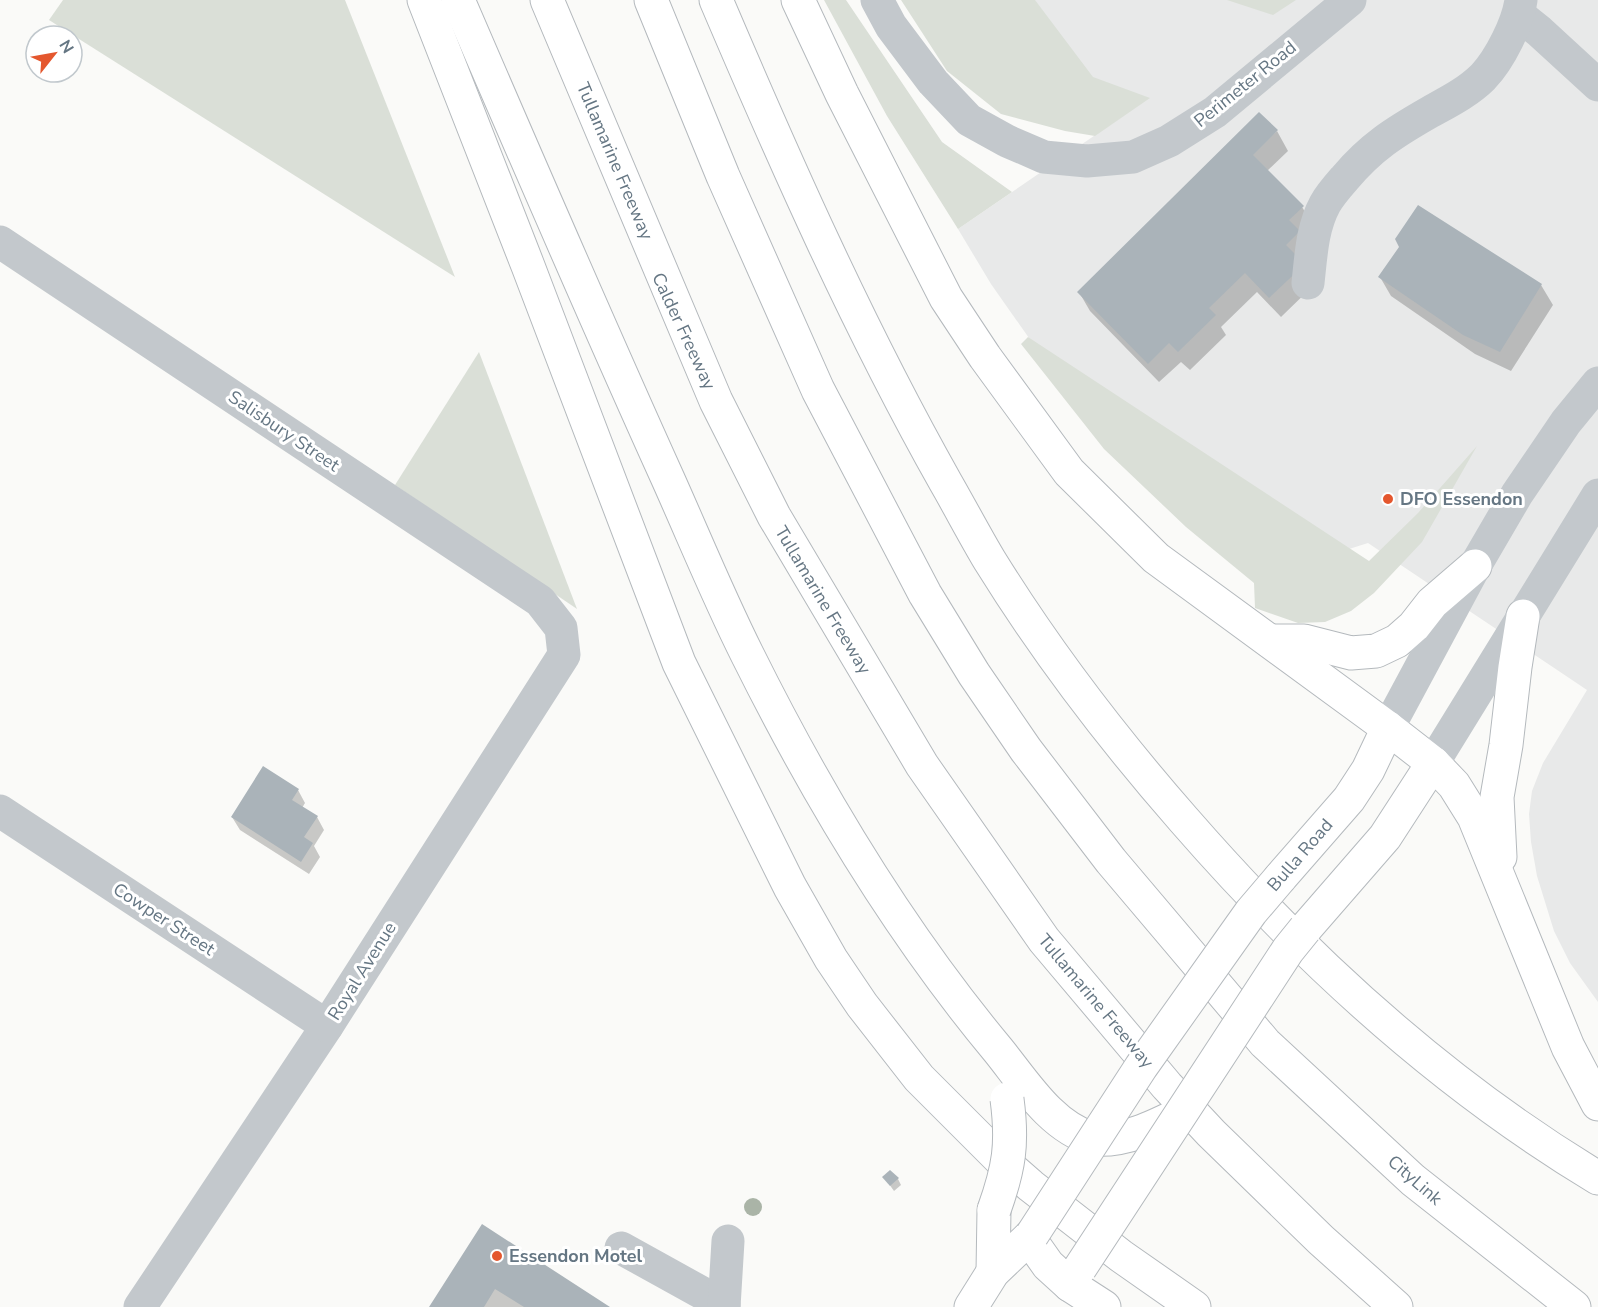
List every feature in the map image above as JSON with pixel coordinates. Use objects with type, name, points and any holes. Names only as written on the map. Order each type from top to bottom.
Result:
[{"type":"main road","points":[[424,0],[679,663],[790,887],[831,958],[862,1005],[920,1078],[999,1158],[1030,1186],[1194,1307]]},
{"type":"main road","points":[[458,0],[614,360],[746,652],[806,765],[897,915],[986,1036],[1047,1109],[1084,1136],[1112,1140],[1134,1134],[1182,1113]]},
{"type":"main road","name":"Calder Freeway","points":[[532,0],[716,400]]},
{"type":"main road","name":"Tullamarine Freeway","points":[[547,0],[716,400],[774,516],[922,765],[1044,940],[1113,1024],[1211,1133],[1321,1240],[1396,1307]]},
{"type":"main road","name":"CityLink","points":[[651,0],[723,176],[818,390],[926,594],[974,674],[1026,750],[1111,861],[1265,1043],[1413,1180],[1574,1307]]},
{"type":"main road","points":[[716,0],[783,159],[911,421],[990,560],[1091,709],[1235,879],[1318,963],[1415,1048],[1491,1109],[1598,1178]]},
{"type":"main road","points":[[734,0],[849,297]]},
{"type":"main road","points":[[798,0],[847,104],[946,298],[985,357],[1069,472],[1156,558],[1388,728],[1433,764],[1454,785],[1469,808],[1568,1047],[1598,1104]]},
{"type":"main road","points":[[1270,641],[1304,640],[1351,653],[1376,651],[1397,641],[1414,626],[1432,603],[1475,566]]},
{"type":"main road","points":[[1505,891],[1500,856],[1497,797],[1523,616]]},
{"type":"main road","name":"Bulla Road","points":[[971,1307],[993,1272],[1030,1237],[1084,1136],[1141,1067],[1238,930],[1348,799],[1368,770],[1388,728]]},
{"type":"main road","points":[[1069,1287],[1288,950],[1385,837],[1433,764]]},
{"type":"main road","points":[[986,1036],[997,1063],[1007,1099],[1011,1136],[1008,1166],[994,1210],[993,1272]]},
{"type":"main road","points":[[1030,1237],[1048,1265],[1069,1287],[1104,1307]]},
{"type":"street","name":"Perimeter Road","points":[[877,0],[891,26],[933,82],[969,120],[1007,141],[1044,157],[1087,161],[1133,158],[1169,141],[1215,112],[1350,0]]},
{"type":"street","points":[[1527,15],[1598,64]]},
{"type":"street","points":[[1527,15],[1598,85]]},
{"type":"street","points":[[1308,284],[1314,233],[1326,203],[1341,183],[1375,146],[1463,93],[1484,76],[1505,43],[1527,15]]},
{"type":"street","name":"Salisbury Street","points":[[0,242],[540,601],[561,628]]},
{"type":"street","name":"Bulla Road","points":[[1388,728],[1475,566],[1517,494],[1566,422],[1598,383]]},
{"type":"street","points":[[1433,764],[1598,495]]},
{"type":"street","name":"Royal Avenue","points":[[140,1307],[327,1026],[564,655],[561,628]]},
{"type":"street","name":"Cowper Street","points":[[0,811],[327,1026]]},
{"type":"street","points":[[621,1248],[724,1306],[728,1241]]},
{"type":"shaded area","points":[[63,0],[345,0],[455,277],[84,42],[84,24],[55,24],[49,20]]},
{"type":"shaded area","points":[[824,0],[846,0],[942,142],[1012,192],[958,229],[887,116]]},
{"type":"shaded area","points":[[901,0],[1035,0],[1093,77],[1150,98],[1095,136],[1065,131],[1001,114],[947,71]]},
{"type":"shaded area","name":"DFO Essendon","points":[[910,0],[1598,0],[1598,1002],[1570,963],[1554,931],[1537,876],[1529,814],[1532,791],[1543,763],[1587,690],[1368,543],[1264,576],[1036,348],[991,284],[958,229],[1126,114]]},
{"type":"shaded area","points":[[1227,0],[1296,0],[1273,15]]},
{"type":"shaded area","points":[[1028,337],[1369,561],[1418,513],[1477,446],[1422,542],[1374,593],[1351,611],[1325,622],[1298,623],[1255,608],[1254,583],[1186,527],[1104,449],[1021,344]]},
{"type":"shaded area","points":[[479,352],[577,609],[395,485]]},
{"type":"building","points":[[1259,112],[1278,130],[1253,155],[1304,206],[1289,220],[1300,231],[1286,245],[1305,264],[1269,298],[1245,273],[1209,308],[1216,315],[1178,352],[1169,343],[1148,364],[1077,292]]},
{"type":"building","points":[[1418,205],[1542,284],[1500,352],[1463,335],[1378,277],[1399,247],[1395,239]]},
{"type":"building","points":[[263,766],[299,789],[292,800],[318,816],[304,837],[313,843],[301,862],[231,817]]},
{"type":"building","points":[[890,1170],[899,1178],[890,1186],[882,1177]]},
{"type":"building","name":"Essendon Motel","points":[[482,1224],[610,1307],[524,1307],[495,1289],[484,1307],[429,1307]]},
{"type":"place","name":"DFO Essendon","points":[[1388,499]]},
{"type":"place","name":"Essendon Motel","points":[[497,1256]]}]
